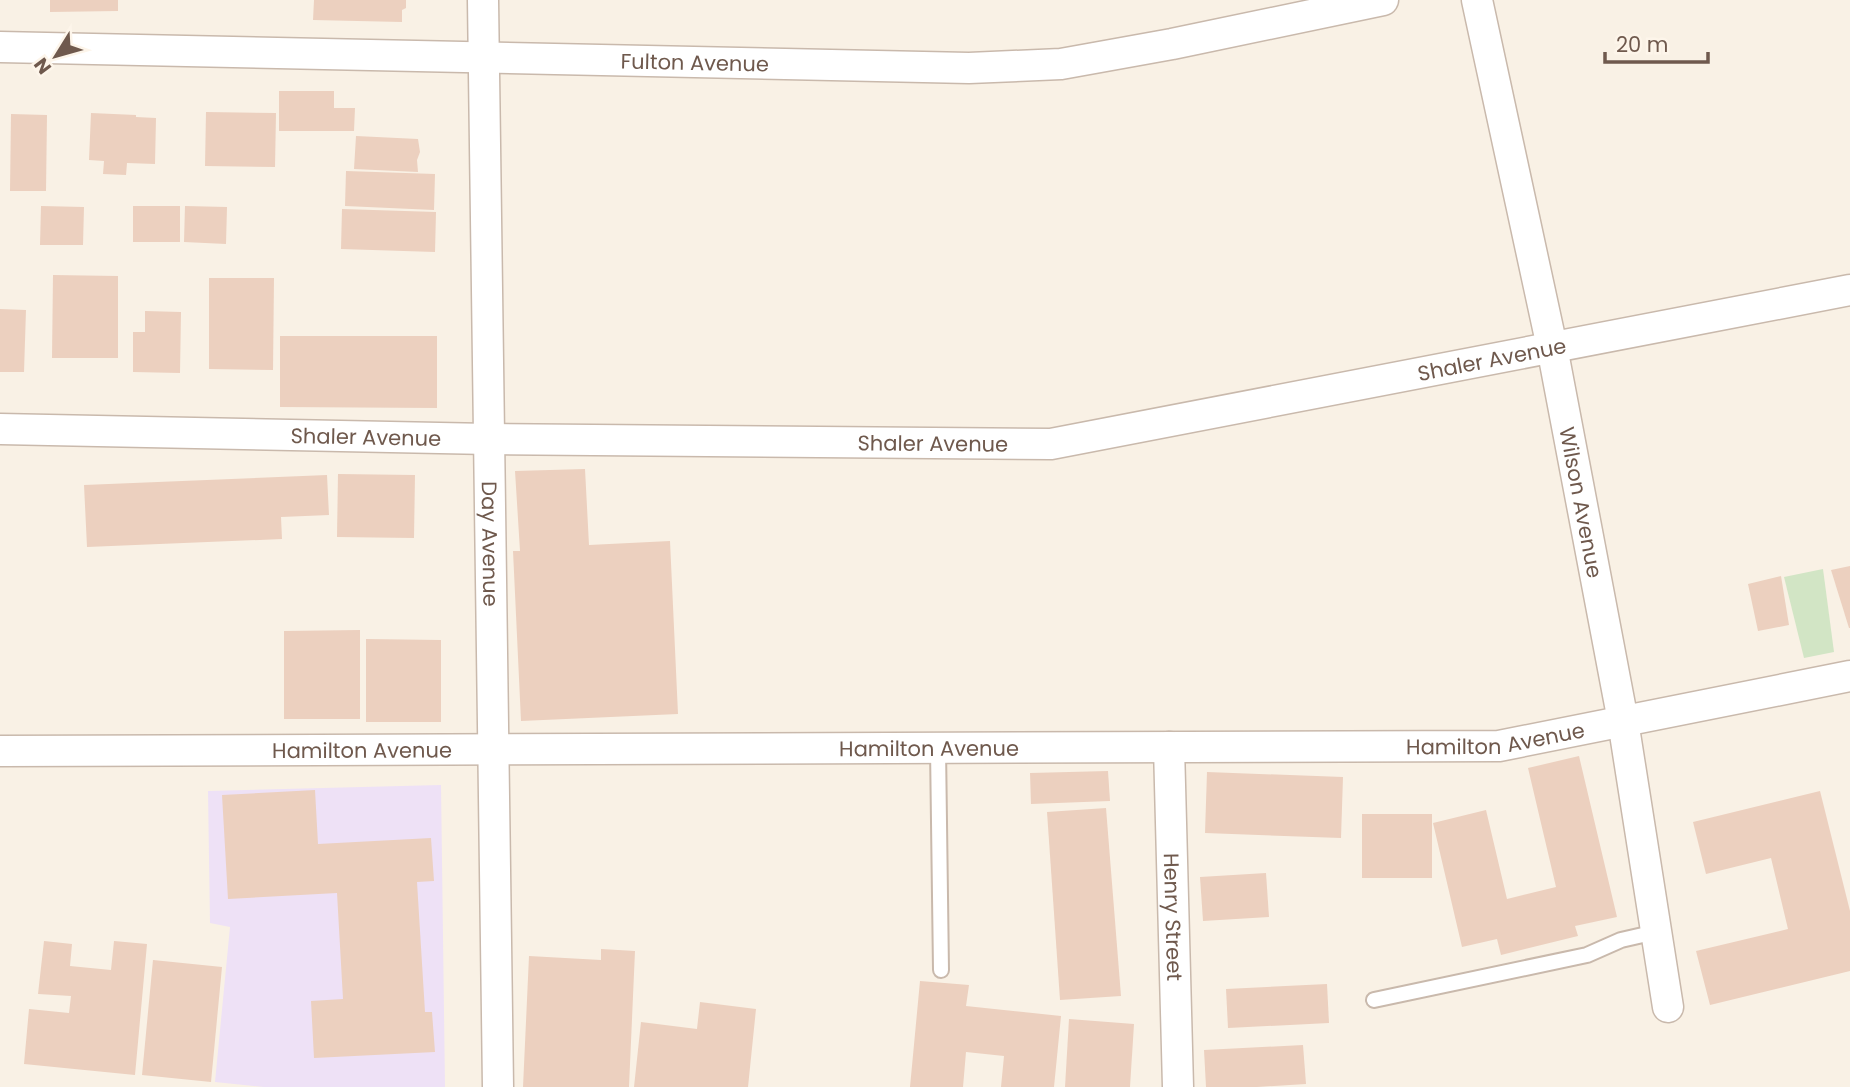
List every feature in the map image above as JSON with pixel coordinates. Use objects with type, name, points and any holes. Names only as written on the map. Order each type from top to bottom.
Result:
[{"type":"street","name":"Day Avenue","points":[[484,0],[498,1087]]},
{"type":"street","name":"Fulton Avenue","points":[[0,47],[970,68],[1061,64],[1383,0]]},
{"type":"street","name":"Wilson Avenue","points":[[1477,0],[1552,348],[1623,721],[1668,1007]]},
{"type":"street","name":"Shaler Avenue","points":[[0,429],[489,439],[1051,444],[1850,290]]},
{"type":"street","name":"Hamilton Avenue","points":[[0,751],[1499,746],[1850,676]]},
{"type":"street","name":"Henry Street","points":[[1169,747],[1178,1087]]},
{"type":"lane","points":[[938,748],[941,970]]},
{"type":"lane","points":[[1374,1000],[1587,955],[1621,940],[1656,932]]},
{"type":"shaded area","points":[[441,785],[445,1087],[264,1087],[215,1082],[230,927],[210,923],[208,791]]},
{"type":"green space","points":[[1823,569],[1834,652],[1804,658],[1784,577]]},
{"type":"building","points":[[50,0],[118,0],[118,11],[50,12]]},
{"type":"building","points":[[314,0],[406,0],[406,8],[402,10],[402,22],[313,20]]},
{"type":"building","points":[[279,91],[334,91],[334,108],[355,108],[354,131],[279,131]]},
{"type":"building","points":[[206,112],[276,113],[275,167],[205,166]]},
{"type":"building","points":[[91,113],[156,118],[155,164],[127,163],[126,175],[103,174],[104,161],[89,160]]},
{"type":"building","points":[[11,114],[47,115],[46,191],[10,191]]},
{"type":"building","points":[[356,136],[418,139],[418,172],[354,169]]},
{"type":"building","points":[[346,171],[435,174],[434,210],[345,206]]},
{"type":"building","points":[[41,206],[84,207],[83,245],[40,245]]},
{"type":"building","points":[[133,206],[180,206],[180,242],[133,242]]},
{"type":"building","points":[[185,206],[227,207],[226,244],[184,242]]},
{"type":"building","points":[[342,209],[436,212],[435,252],[341,249]]},
{"type":"building","points":[[53,275],[118,276],[118,358],[52,358]]},
{"type":"building","points":[[209,278],[274,278],[273,370],[209,369]]},
{"type":"building","points":[[0,309],[26,310],[24,372],[0,372]]},
{"type":"building","points":[[145,311],[181,312],[180,373],[133,372],[133,332],[145,332]]},
{"type":"building","points":[[280,336],[437,336],[437,408],[280,407]]},
{"type":"building","points":[[585,469],[589,545],[670,541],[678,714],[521,721],[513,551],[520,551],[515,471]]},
{"type":"building","points":[[338,474],[415,475],[414,538],[337,537]]},
{"type":"building","points":[[327,475],[329,515],[281,517],[282,539],[87,547],[84,485]]},
{"type":"building","points":[[1850,566],[1850,628],[1849,628],[1831,570]]},
{"type":"building","points":[[1781,576],[1789,625],[1758,631],[1748,584]]},
{"type":"building","points":[[360,630],[360,719],[284,719],[284,631]]},
{"type":"building","points":[[366,639],[441,640],[441,722],[366,722]]},
{"type":"building","points":[[1579,756],[1617,917],[1575,926],[1578,936],[1501,955],[1497,939],[1462,947],[1433,823],[1486,810],[1507,899],[1556,887],[1528,768]]},
{"type":"building","points":[[1108,771],[1110,801],[1031,804],[1030,773]]},
{"type":"building","points":[[1207,772],[1343,777],[1341,838],[1205,833]]},
{"type":"building","points":[[315,790],[318,844],[431,838],[434,881],[417,882],[425,1012],[432,1012],[435,1052],[314,1058],[311,1001],[343,999],[337,893],[228,899],[222,795]]},
{"type":"building","points":[[1820,791],[1850,911],[1850,971],[1710,1005],[1696,951],[1788,929],[1771,858],[1706,874],[1693,822]]},
{"type":"building","points":[[1106,808],[1121,996],[1060,1000],[1047,812]]},
{"type":"building","points":[[1362,814],[1432,814],[1432,878],[1362,878]]},
{"type":"building","points":[[1266,873],[1269,917],[1203,921],[1200,877]]},
{"type":"building","points":[[44,941],[72,944],[70,966],[111,970],[114,941],[147,944],[135,1075],[24,1064],[29,1009],[69,1013],[71,996],[38,994]]},
{"type":"building","points":[[601,949],[635,951],[629,1087],[523,1087],[529,956],[601,960]]},
{"type":"building","points":[[153,960],[222,967],[211,1082],[142,1075]]},
{"type":"building","points":[[920,981],[969,985],[966,1006],[1061,1016],[1054,1087],[1001,1087],[1004,1056],[966,1052],[963,1087],[910,1087]]},
{"type":"building","points":[[1327,984],[1329,1023],[1228,1028],[1226,989]]},
{"type":"building","points":[[700,1002],[756,1009],[748,1087],[634,1087],[641,1022],[697,1029]]},
{"type":"building","points":[[1069,1019],[1134,1024],[1130,1087],[1065,1087]]},
{"type":"building","points":[[1303,1045],[1306,1084],[1206,1087],[1204,1050]]}]
